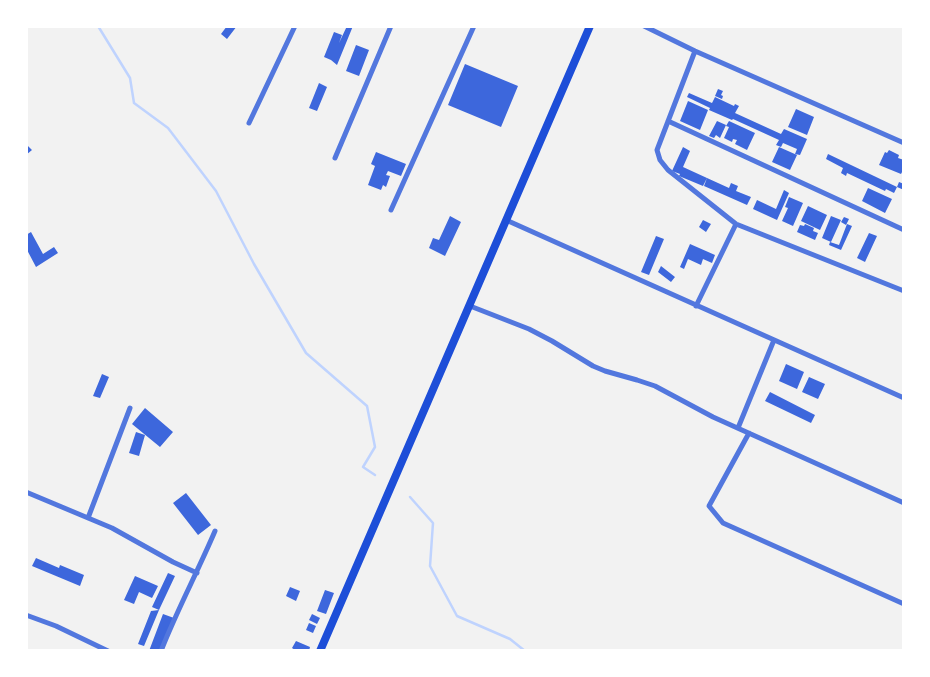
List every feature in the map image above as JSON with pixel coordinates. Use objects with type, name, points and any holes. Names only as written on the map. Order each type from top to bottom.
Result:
[{"type":"main road","points":[[320,651],[590,26]]},
{"type":"street","points":[[249,123],[295,26]]},
{"type":"street","points":[[335,158],[391,26]]},
{"type":"street","points":[[391,210],[474,26]]},
{"type":"street","points":[[644,26],[904,143]]},
{"type":"street","points":[[696,51],[657,150],[660,160],[668,170],[736,224],[904,291]]},
{"type":"street","points":[[668,120],[904,230]]},
{"type":"street","points":[[506,220],[904,398]]},
{"type":"street","points":[[696,306],[736,224]]},
{"type":"street","points":[[470,306],[529,329],[593,366],[655,386],[713,417],[904,503]]},
{"type":"street","points":[[738,428],[774,340]]},
{"type":"street","points":[[88,518],[130,408]]},
{"type":"street","points":[[749,433],[709,506],[723,523],[904,604]]},
{"type":"street","points":[[26,492],[112,528],[173,562],[197,573]]},
{"type":"street","points":[[161,651],[174,618],[216,531]]},
{"type":"street","points":[[26,615],[56,626],[108,651]]},
{"type":"building","points":[[227,26],[237,26],[227,39],[221,34]]},
{"type":"building","points":[[347,26],[353,26],[337,65],[324,57],[334,32],[342,35],[339,43]]},
{"type":"building","points":[[356,45],[369,50],[359,76],[346,71]]},
{"type":"building","points":[[465,64],[518,86],[501,127],[448,105]]},
{"type":"building","points":[[319,83],[327,87],[317,111],[309,108]]},
{"type":"building","points":[[718,89],[723,91],[722,99],[715,96]]},
{"type":"building","points":[[689,93],[712,103],[715,97],[734,106],[735,104],[739,106],[735,113],[781,134],[784,129],[807,139],[800,155],[795,154],[797,149],[783,143],[781,147],[776,145],[779,140],[709,110],[710,108],[687,97]]},
{"type":"building","points":[[688,101],[708,110],[700,130],[680,121]]},
{"type":"building","points":[[796,109],[814,117],[807,135],[788,127]]},
{"type":"building","points":[[717,121],[726,125],[720,138],[716,135],[714,138],[709,136]]},
{"type":"building","points":[[729,121],[755,133],[747,150],[735,144],[737,140],[733,139],[732,142],[724,138],[729,127],[726,126]]},
{"type":"building","points":[[26,144],[32,150],[26,155]]},
{"type":"building","points":[[683,147],[690,151],[683,167],[707,178],[703,186],[672,171]]},
{"type":"building","points":[[779,147],[797,155],[790,170],[772,162]]},
{"type":"building","points":[[889,150],[899,155],[898,158],[904,160],[904,168],[901,174],[879,165],[885,152],[887,153]]},
{"type":"building","points":[[376,152],[406,164],[401,176],[388,171],[386,175],[390,176],[386,187],[383,185],[381,190],[368,185],[375,166],[371,164]]},
{"type":"building","points":[[828,154],[897,187],[894,193],[886,189],[885,191],[847,173],[846,176],[841,173],[843,168],[826,159]]},
{"type":"building","points":[[707,178],[729,188],[731,183],[738,186],[736,191],[751,197],[747,205],[704,186]]},
{"type":"building","points":[[899,182],[904,184],[904,190],[897,187]]},
{"type":"building","points":[[868,188],[892,199],[885,213],[862,201]]},
{"type":"building","points":[[784,190],[789,193],[777,220],[753,209],[757,200],[776,209]]},
{"type":"building","points":[[789,197],[803,203],[793,226],[782,221],[788,208],[785,207]]},
{"type":"building","points":[[808,206],[827,215],[820,230],[801,221]]},
{"type":"building","points":[[450,216],[461,222],[445,256],[429,248],[433,238],[439,240]]},
{"type":"building","points":[[831,216],[841,220],[831,242],[822,238]]},
{"type":"building","points":[[844,217],[849,219],[846,225],[841,222]]},
{"type":"building","points":[[703,220],[711,224],[706,232],[699,227]]},
{"type":"building","points":[[805,224],[814,228],[813,231],[818,233],[815,240],[797,232],[800,225],[804,226]]},
{"type":"building","points":[[847,224],[852,226],[841,250],[829,245],[830,242],[839,245]]},
{"type":"building","points":[[31,232],[43,254],[54,247],[58,253],[36,267],[26,248],[26,235]]},
{"type":"building","points":[[869,233],[877,236],[865,262],[857,258]]},
{"type":"building","points":[[656,236],[664,239],[649,275],[641,272]]},
{"type":"building","points":[[690,244],[715,255],[712,263],[703,259],[701,265],[688,259],[684,269],[680,267]]},
{"type":"building","points":[[661,266],[675,277],[671,282],[658,272]]},
{"type":"building","points":[[786,364],[804,372],[797,389],[779,381]]},
{"type":"building","points":[[102,374],[109,377],[100,398],[93,396]]},
{"type":"building","points":[[809,377],[825,384],[818,399],[802,392]]},
{"type":"building","points":[[770,392],[815,415],[811,423],[765,401]]},
{"type":"building","points":[[145,408],[173,432],[160,447],[132,424]]},
{"type":"building","points":[[136,432],[145,435],[139,456],[129,453]]},
{"type":"building","points":[[186,493],[211,525],[198,535],[173,503]]},
{"type":"building","points":[[36,558],[59,568],[60,565],[84,575],[80,586],[32,566]]},
{"type":"building","points":[[168,573],[175,576],[159,610],[152,607]]},
{"type":"building","points":[[135,576],[158,586],[152,598],[139,592],[134,604],[124,600]]},
{"type":"building","points":[[290,587],[300,591],[296,601],[286,596]]},
{"type":"building","points":[[325,590],[334,593],[326,614],[317,611]]},
{"type":"building","points":[[159,610],[144,646],[138,644],[151,611]]},
{"type":"building","points":[[163,614],[174,618],[161,651],[149,651]]},
{"type":"building","points":[[312,614],[320,618],[317,624],[309,620]]},
{"type":"building","points":[[309,623],[316,626],[313,633],[306,630]]},
{"type":"building","points":[[296,641],[310,647],[309,651],[295,651],[292,648]]},
{"type":"waterway","points":[[98,26],[130,78],[134,103],[168,128],[216,191],[254,264],[306,353],[367,406],[375,447],[363,467],[375,475]]},
{"type":"waterway","points":[[410,497],[433,523],[430,566],[457,616],[510,639],[525,651]]}]
